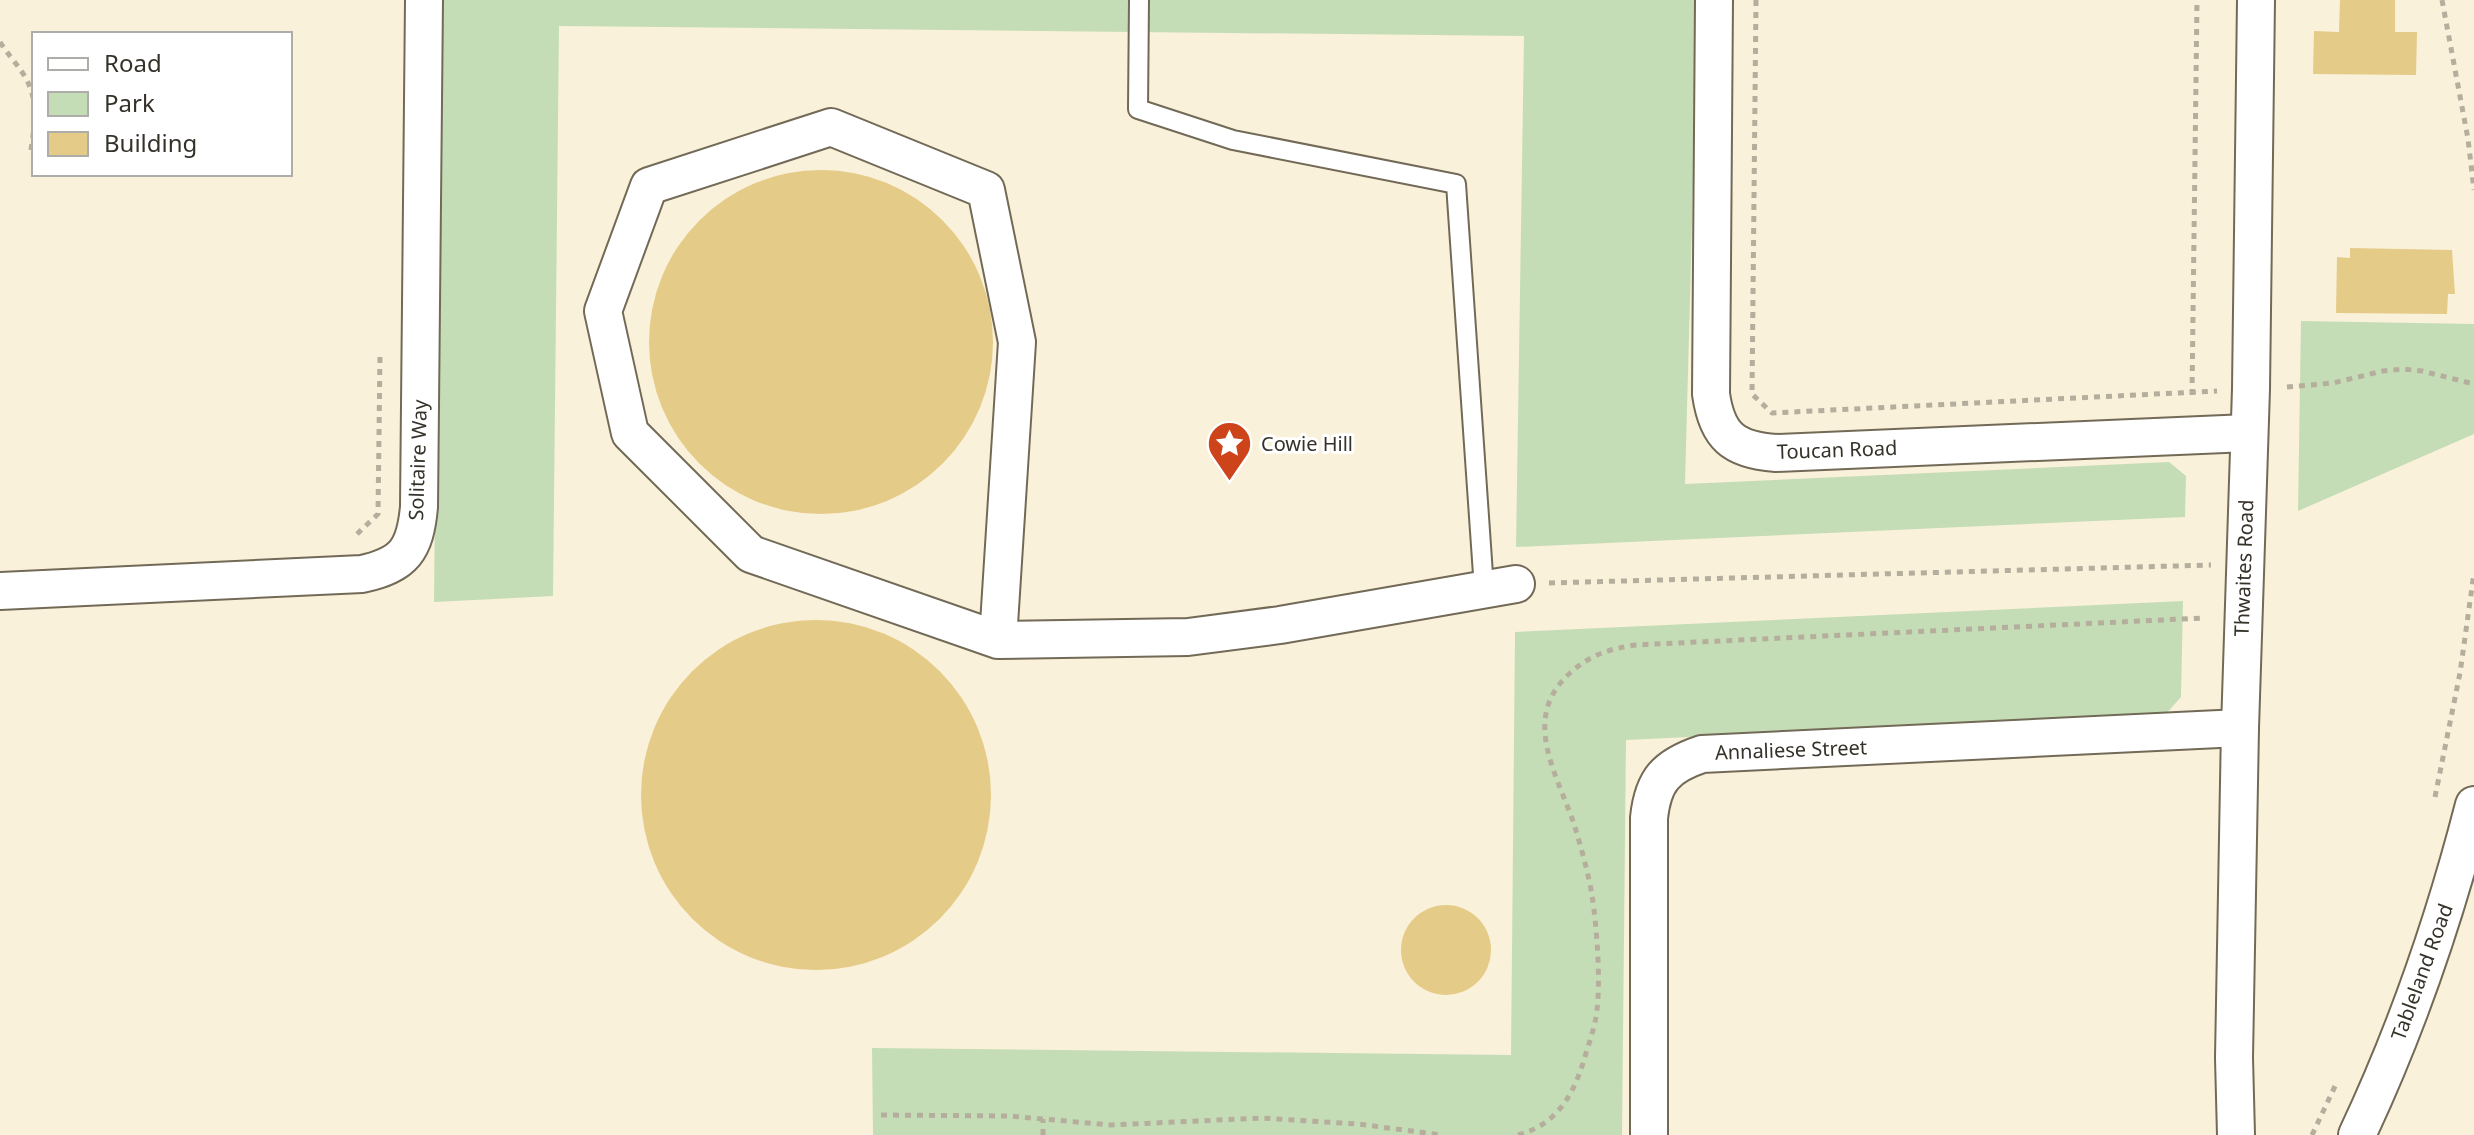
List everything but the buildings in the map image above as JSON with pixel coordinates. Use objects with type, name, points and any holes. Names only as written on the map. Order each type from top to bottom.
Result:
[{"type":"street","name":"Solitaire Way","points":[[0,591],[362,574],[381,570],[398,561],[407,551],[413,540],[419,507],[424,0]]},
{"type":"street","name":"Toucan Road","points":[[1714,0],[1711,394],[1717,422],[1724,434],[1743,447],[1776,453],[2248,433]]},
{"type":"street","name":"Thwaites Road","points":[[2236,1135],[2234,1058],[2244,564],[2251,389],[2256,0]]},
{"type":"street","points":[[998,640],[1017,342],[986,190],[831,127],[649,186],[603,311],[630,433],[751,554],[998,640],[1188,637],[1280,625],[1500,587]]},
{"type":"street","name":"Annaliese Street","points":[[1649,1135],[1649,818],[1651,798],[1663,776],[1678,762],[1702,754],[2240,728]]},
{"type":"street","name":"Tableland Road","points":[[2357,1135],[2404,1025],[2438,932],[2474,805]]},
{"type":"lane","points":[[1139,0],[1138,109],[1233,140],[1456,184],[1500,587]]},
{"type":"path","points":[[1756,0],[1752,394],[1772,413],[2309,386],[2403,369],[2474,384]]},
{"type":"path","points":[[2192,435],[2197,0]]},
{"type":"path","points":[[2442,0],[2466,125],[2474,190]]},
{"type":"path","points":[[0,42],[20,66],[32,94]]},
{"type":"path","points":[[31,150],[32,143]]},
{"type":"path","points":[[343,535],[359,534],[378,514],[380,343]]},
{"type":"path","points":[[1500,587],[2244,564]]},
{"type":"path","points":[[2434,800],[2460,673],[2474,573]]},
{"type":"path","points":[[2312,1135],[2337,1082]]},
{"type":"path","points":[[881,1115],[1043,1119],[1111,1125],[1262,1118],[1358,1124],[1442,1135]]},
{"type":"path","points":[[1043,1119],[1043,1135]]},
{"type":"green space","points":[[440,0],[1698,0],[1685,484],[2169,462],[2186,476],[2185,517],[1516,547],[1524,36],[559,26],[553,596],[434,602]]},
{"type":"green space","points":[[2301,321],[2474,324],[2474,434],[2298,511]]},
{"type":"green space","points":[[2183,601],[2181,697],[2165,715],[1626,740],[1622,1135],[873,1135],[872,1048],[1511,1055],[1515,632]]},
{"type":"place","name":"Cowie Hill","points":[[1230,483]]}]
